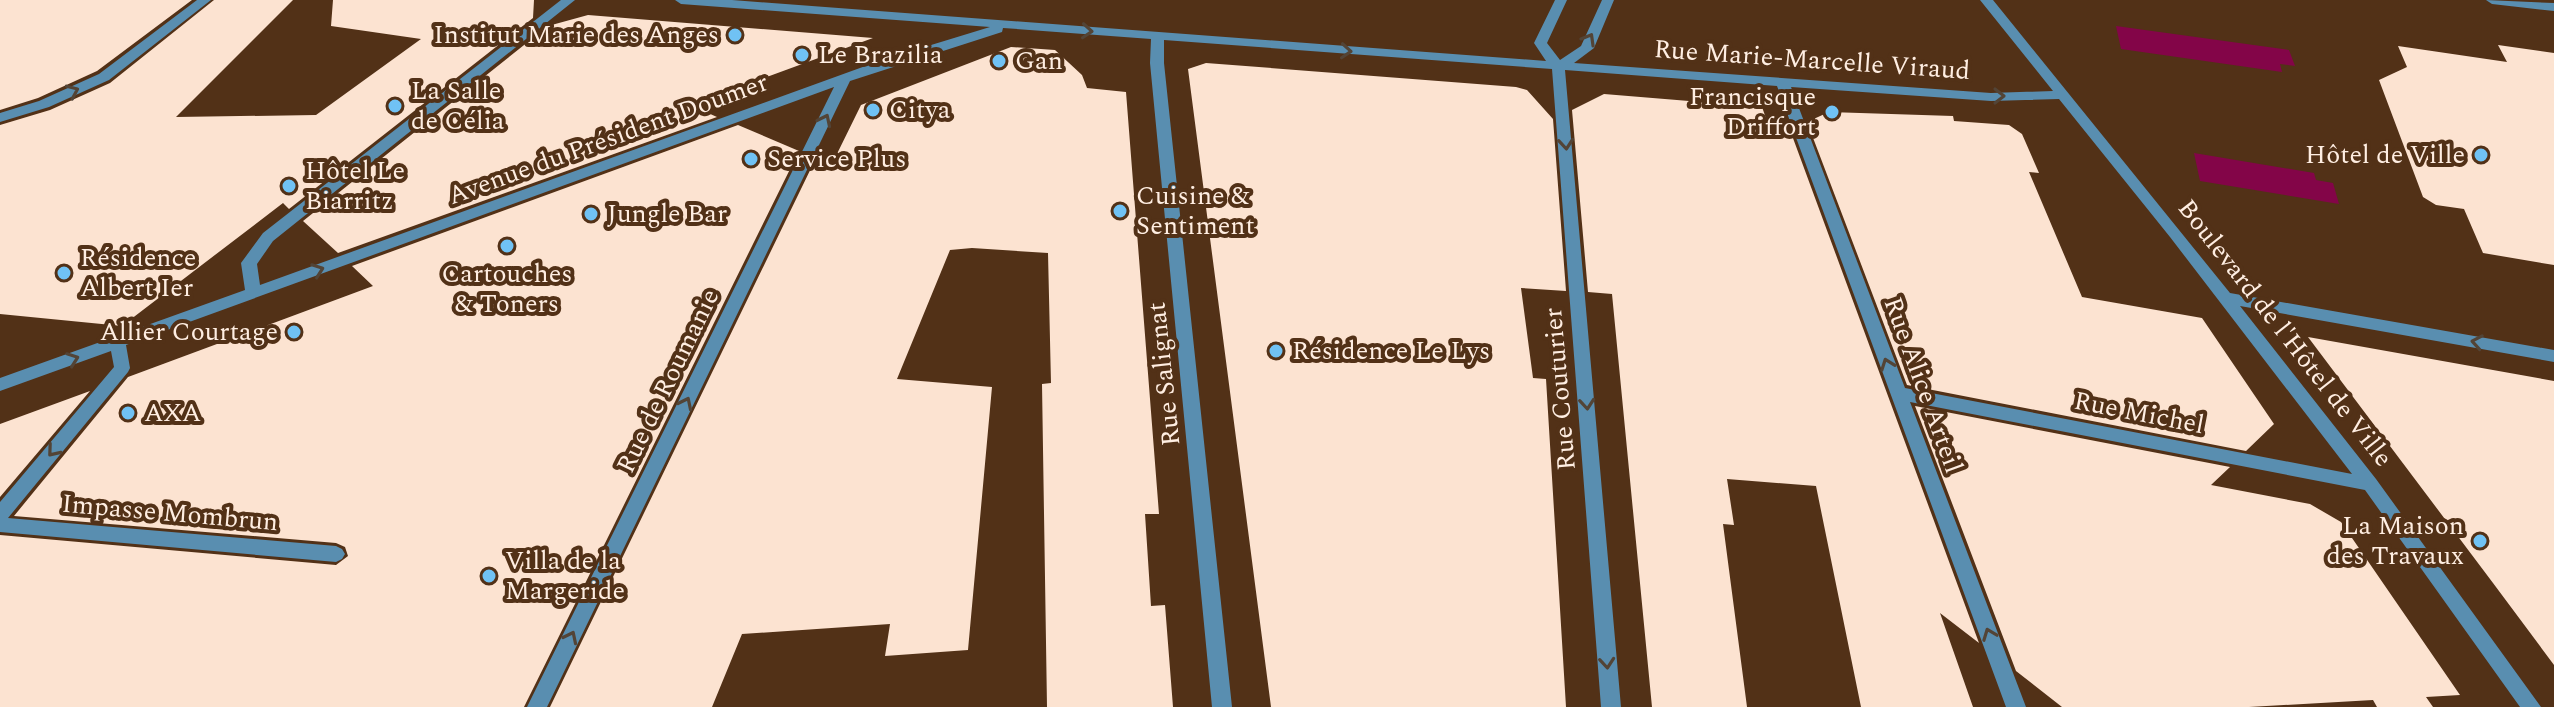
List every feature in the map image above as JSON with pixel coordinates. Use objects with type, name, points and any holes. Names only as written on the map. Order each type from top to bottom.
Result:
[{"type":"street","points":[[0,118],[44,104],[104,77],[205,0]]},
{"type":"street","points":[[253,293],[249,263],[268,237],[569,0]]},
{"type":"street","name":"Rue Marie-Marcelle Viraud","points":[[681,0],[1991,97],[2063,95]]},
{"type":"street","name":"Rue Couturier","points":[[1561,0],[1540,43],[1558,67],[1611,707]]},
{"type":"street","points":[[1558,67],[1587,48],[1608,0]]},
{"type":"street","name":"Boulevard de l'Hôtel de Ville","points":[[1986,0],[2227,298],[2370,484],[2531,707]]},
{"type":"street","points":[[2492,0],[2554,7]]},
{"type":"street","name":"Avenue du Président Doumer","points":[[0,385],[845,78],[1009,26]]},
{"type":"street","name":"Rue Salignat","points":[[1158,37],[1157,63],[1222,707]]},
{"type":"street","name":"Rue de Roumanie","points":[[537,707],[845,78]]},
{"type":"street","name":"Rue Alice Arteil","points":[[1782,82],[2016,707]]},
{"type":"street","points":[[2227,298],[2554,356]]},
{"type":"street","points":[[0,515],[122,368],[118,343]]},
{"type":"street","name":"Rue Michel","points":[[1898,393],[2370,484]]},
{"type":"street","name":"Impasse Mombrun","points":[[0,525],[336,554]]},
{"type":"shaded area","points":[[2116,26],[2289,50],[2295,66],[2280,64],[2282,72],[2121,49]]},
{"type":"shaded area","points":[[2194,153],[2314,173],[2316,180],[2333,183],[2339,204],[2200,181]]},
{"type":"building","points":[[0,0],[192,0],[97,71],[38,98],[0,110]]},
{"type":"building","points":[[214,0],[293,0],[176,117],[316,115],[421,39],[331,26],[333,0],[534,0],[533,18],[289,209],[283,203],[122,326],[0,314],[0,125],[50,110],[110,83]]},
{"type":"building","points":[[588,15],[873,38],[690,105],[717,117],[338,253],[303,221],[548,26]]},
{"type":"building","name":"Hôtel de Ville","points":[[2498,45],[2554,53],[2554,265],[2483,253],[2464,209],[2436,205],[2423,197],[2379,80],[2407,67],[2398,46],[2507,62]]},
{"type":"building","points":[[1011,47],[1055,50],[1082,75],[1087,88],[1126,92],[1159,514],[1145,514],[1151,606],[1165,605],[1173,707],[1047,707],[1042,384],[1051,383],[1048,253],[972,248],[950,250],[897,379],[992,387],[968,650],[885,656],[890,624],[742,634],[712,707],[550,707],[816,158],[832,164],[861,105]]},
{"type":"building","points":[[1206,63],[1516,87],[1527,90],[1553,119],[1566,291],[1521,288],[1533,378],[1546,379],[1566,707],[1271,707],[1188,69]]},
{"type":"building","points":[[1604,94],[1762,107],[1773,138],[1790,130],[1979,643],[1940,613],[1973,707],[1861,707],[1816,486],[1727,479],[1734,525],[1723,524],[1747,707],[1652,707],[1612,294],[1588,292],[1572,110]]},
{"type":"building","points":[[1829,112],[1953,116],[1954,121],[2009,125],[2022,134],[2039,173],[2029,172],[2082,297],[2202,318],[2274,424],[2246,451],[1907,385],[1807,122]]},
{"type":"building","points":[[738,125],[799,151],[524,707],[0,707],[0,535],[336,565],[348,556],[345,547],[336,543],[14,516],[128,377],[373,286],[352,266]]},
{"type":"building","points":[[2308,337],[2554,381],[2554,665],[2493,583]]},
{"type":"building","points":[[90,391],[0,497],[0,424]]},
{"type":"building","points":[[1915,406],[2230,467],[2211,485],[2310,504],[2341,522],[2460,695],[2426,697],[2433,707],[2377,707],[2373,700],[2249,707],[2062,707],[2016,671]]},
{"type":"place","name":"Institut Marie des Anges","points":[[735,35]]},
{"type":"place","name":"Le Brazilia","points":[[802,55]]},
{"type":"place","name":"Gan","points":[[999,61]]},
{"type":"place","name":"La Salle de Célia","points":[[395,106]]},
{"type":"place","name":"Citya","points":[[873,110]]},
{"type":"place","name":"Francisque Driffort","points":[[1832,112]]},
{"type":"place","name":"Hôtel de Ville","points":[[2481,155]]},
{"type":"place","name":"Service Plus","points":[[751,159]]},
{"type":"place","name":"Hôtel Le Biarritz","points":[[289,186]]},
{"type":"place","name":"Cuisine & Sentiment","points":[[1120,211]]},
{"type":"place","name":"Jungle Bar","points":[[591,214]]},
{"type":"place","name":"Cartouches & Toners","points":[[507,246]]},
{"type":"place","name":"Résidence Albert Ier","points":[[64,273]]},
{"type":"place","name":"Allier Courtage","points":[[294,332]]},
{"type":"place","name":"Résidence Le Lys","points":[[1276,351]]},
{"type":"place","name":"AXA","points":[[128,413]]},
{"type":"place","name":"La Maison des Travaux","points":[[2480,541]]},
{"type":"place","name":"Villa de la Margeride","points":[[489,576]]}]
